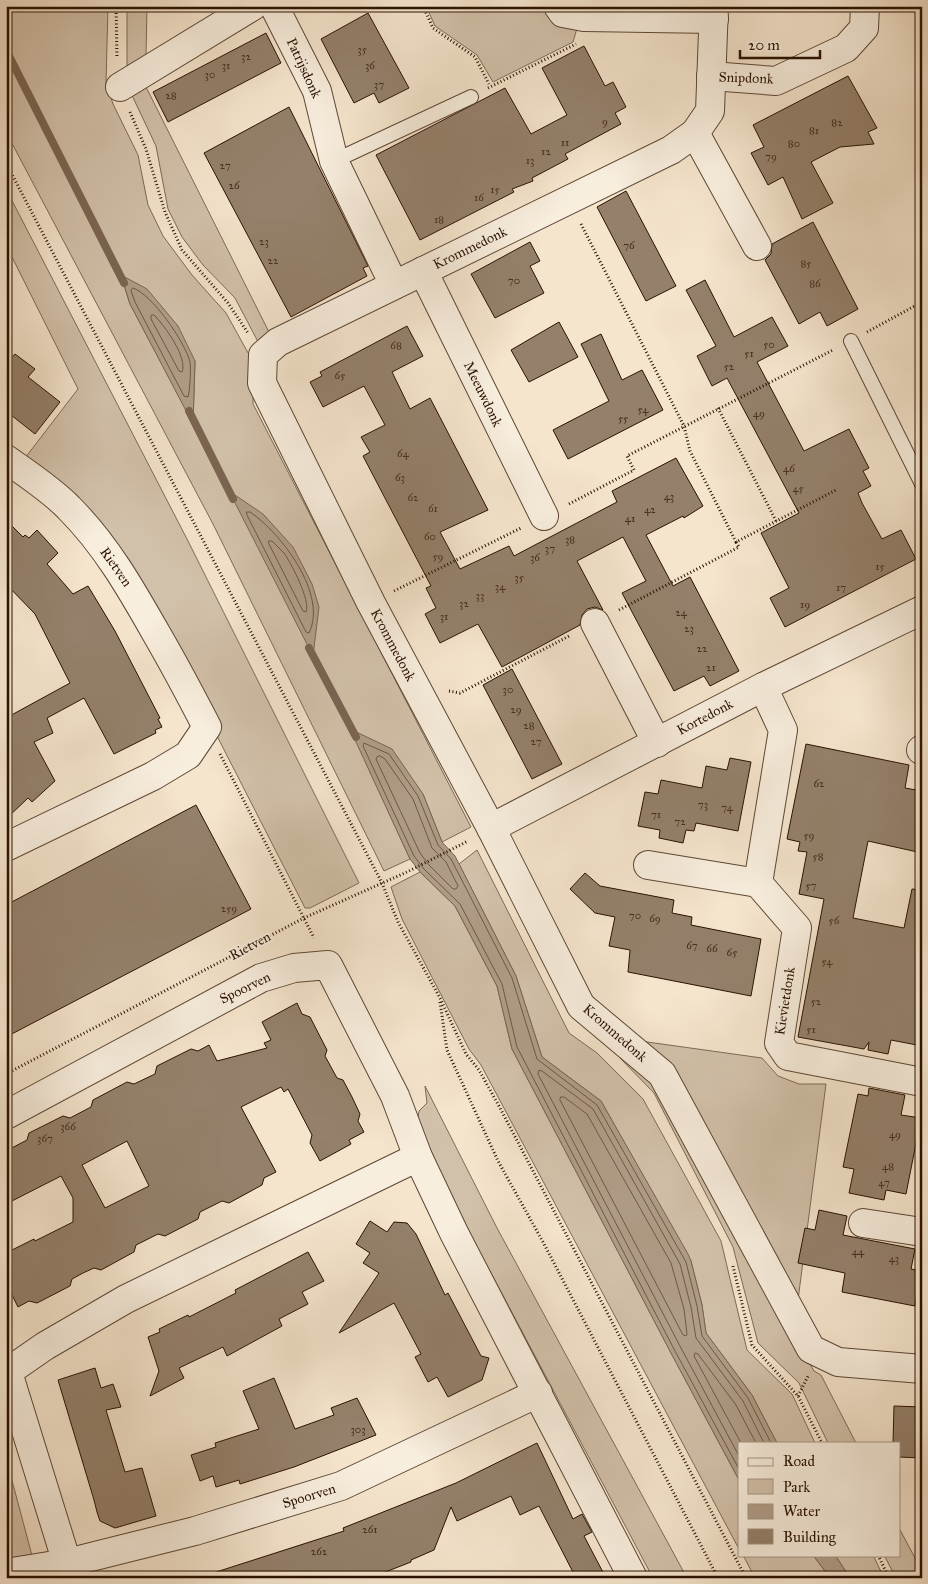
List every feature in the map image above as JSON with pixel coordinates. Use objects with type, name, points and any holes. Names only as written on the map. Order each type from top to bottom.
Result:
[{"type":"street","points":[[120,87],[252,6]]},
{"type":"street","name":"Patrijsdonk","points":[[274,6],[317,91],[334,161],[394,285]]},
{"type":"street","points":[[558,6],[563,13],[584,17],[714,13]]},
{"type":"street","name":"Snipdonk","points":[[711,76],[776,81],[846,48],[864,28],[865,6]]},
{"type":"street","name":"Krommedonk","points":[[714,13],[710,111],[694,133],[670,150],[278,342],[263,355],[262,383],[371,603],[491,828],[581,1006],[662,1074],[811,1349],[838,1362],[922,1369]]},
{"type":"street","points":[[694,133],[757,246]]},
{"type":"street","name":"Meeuwdonk","points":[[423,271],[544,516]]},
{"type":"street","name":"Rietven","points":[[6,459],[69,508],[102,546],[128,582],[207,728]]},
{"type":"street","name":"Kortedonk","points":[[491,828],[762,687],[922,610]]},
{"type":"street","points":[[595,623],[657,743]]},
{"type":"street","points":[[648,865],[758,883],[783,730],[762,687]]},
{"type":"street","points":[[6,847],[144,780],[181,759],[188,754],[207,728]]},
{"type":"street","name":"Kievietdonk","points":[[758,883],[797,928],[779,1043],[788,1056],[922,1082]]},
{"type":"street","name":"Spoorven","points":[[6,1115],[261,978],[294,968],[328,965],[396,1096],[418,1157],[454,1233],[633,1578]]},
{"type":"street","points":[[68,1570],[7,1370],[126,1299],[418,1157]]},
{"type":"street","points":[[863,1223],[922,1232]]},
{"type":"street","name":"Spoorven","points":[[6,1573],[68,1570],[341,1486],[538,1393]]},
{"type":"lane","points":[[334,161],[471,97]]},
{"type":"lane","points":[[851,341],[922,484]]},
{"type":"path","points":[[116,6],[117,70],[120,87],[146,149],[166,212],[182,250],[228,303],[263,355]]},
{"type":"path","points":[[423,6],[433,28],[475,57],[490,87]]},
{"type":"path","points":[[471,97],[577,43],[584,17]]},
{"type":"path","points":[[6,163],[382,883],[398,922],[439,996],[466,1054],[479,1070],[499,1106],[746,1578]]},
{"type":"path","points":[[569,200],[684,426],[690,451],[736,542],[836,490]]},
{"type":"path","points":[[371,603],[634,470],[627,456],[851,341],[922,302]]},
{"type":"path","points":[[718,408],[776,521]]},
{"type":"path","points":[[207,728],[304,918]]},
{"type":"path","name":"Rietven","points":[[6,1074],[304,918],[407,872],[461,845]]},
{"type":"path","points":[[439,996],[448,1050],[498,1161],[543,1242],[718,1578]]},
{"type":"path","points":[[732,1260],[752,1344],[798,1396],[821,1442]]},
{"type":"path","points":[[878,1556],[889,1578]]},
{"type":"green space","points":[[6,6],[108,6],[106,83],[113,104],[138,155],[148,205],[163,236],[192,275],[226,313],[257,369],[253,377],[253,404],[471,827],[442,842],[423,794],[351,730],[410,859],[384,871],[213,524],[6,132]],"holes":[[[121,276],[195,361],[193,423],[130,304]]]},
{"type":"green space","points":[[127,6],[147,6],[146,56],[127,66]]},
{"type":"green space","points":[[426,6],[549,6],[578,25],[573,42],[493,82],[477,55],[435,26]]},
{"type":"green space","points":[[142,79],[275,344],[265,355],[235,298],[203,265],[182,237],[168,209],[156,146],[128,87]]},
{"type":"green space","points":[[6,189],[187,539],[359,883],[310,908],[305,908],[217,736],[25,458],[78,389],[6,245]]},
{"type":"green space","points":[[477,850],[569,1033],[597,1053],[643,1099],[721,1241],[747,1350],[792,1394],[815,1442],[776,1442],[752,1395],[706,1333],[702,1305],[691,1261],[601,1101],[542,1057],[516,976],[459,864]]},
{"type":"green space","points":[[420,872],[455,906],[497,986],[512,1049],[738,1478],[738,1547],[481,1065],[469,1049],[402,919],[391,887]]},
{"type":"green space","points":[[586,1023],[654,1083],[775,1305],[814,1371],[821,1375],[855,1442],[828,1442],[799,1383],[758,1343],[733,1247],[654,1093]]},
{"type":"green space","points":[[633,1040],[762,1058],[778,1076],[799,1084],[826,1084],[798,1300]]},
{"type":"green space","points":[[425,1086],[497,1228],[687,1578],[653,1578],[416,1132],[419,1111],[427,1103]]},
{"type":"green space","points":[[6,1458],[34,1563],[6,1566]]},
{"type":"green space","points":[[900,1530],[922,1571],[906,1578],[896,1578],[885,1556],[900,1556]]},
{"type":"green space","points":[[744,1556],[814,1556],[830,1578],[755,1578]]},
{"type":"green space","points":[[836,1556],[873,1556],[884,1578],[850,1578]]},
{"type":"water","points":[[121,275],[147,289],[178,326],[195,361],[193,424],[130,304]]},
{"type":"water","points":[[229,491],[263,514],[293,547],[312,584],[319,607],[313,656]]},
{"type":"water","points":[[350,729],[392,749],[423,794],[442,842],[455,856],[516,976],[542,1057],[601,1101],[688,1254],[702,1305],[706,1333],[752,1395],[776,1442],[738,1442],[738,1478],[512,1049],[497,986],[455,906],[420,872],[410,859]]},
{"type":"water","points":[[814,1556],[836,1556],[850,1578],[830,1578]]},
{"type":"building","points":[[368,13],[409,88],[379,103],[374,93],[354,103],[321,39]]},
{"type":"building","points":[[266,33],[281,63],[168,122],[153,92]]},
{"type":"building","points":[[584,46],[605,86],[613,82],[626,107],[615,113],[621,124],[565,154],[568,159],[532,178],[533,181],[512,189],[514,192],[420,240],[376,155],[505,88],[531,134],[567,115],[542,68]]},
{"type":"building","points":[[848,76],[877,128],[868,132],[874,144],[840,147],[811,162],[833,203],[802,219],[783,177],[768,185],[751,153],[764,147],[753,125]]},
{"type":"building","points":[[289,107],[368,266],[363,268],[367,276],[291,317],[204,153]]},
{"type":"building","points":[[626,191],[676,286],[646,301],[597,207]]},
{"type":"building","points":[[813,222],[858,309],[827,326],[820,312],[799,324],[765,260],[771,254],[772,244]]},
{"type":"building","points":[[530,242],[540,261],[530,266],[544,293],[495,318],[471,274]]},
{"type":"building","points":[[705,280],[734,337],[772,317],[788,346],[757,362],[804,451],[849,429],[869,468],[863,471],[871,486],[858,493],[862,503],[882,539],[901,530],[916,559],[785,627],[770,598],[789,588],[761,533],[799,513],[727,378],[712,386],[697,356],[716,346],[686,290]]},
{"type":"building","points":[[559,322],[578,357],[529,382],[511,350]]},
{"type":"building","points":[[407,326],[423,356],[392,372],[410,409],[430,398],[488,510],[440,532],[460,569],[509,546],[514,556],[617,502],[612,491],[676,458],[703,506],[684,518],[683,516],[646,535],[673,586],[690,577],[739,671],[710,686],[704,676],[674,691],[622,593],[646,581],[623,537],[577,561],[603,610],[595,607],[587,609],[582,615],[580,625],[502,667],[478,624],[440,643],[425,614],[436,608],[426,588],[431,586],[363,456],[370,452],[361,437],[385,425],[364,386],[323,407],[310,382],[322,376],[320,372]]},
{"type":"building","points":[[601,334],[622,380],[642,370],[663,410],[568,459],[553,430],[609,401],[581,344]]},
{"type":"building","points":[[15,354],[35,369],[28,377],[60,402],[35,434],[6,411],[6,360],[8,362]]},
{"type":"building","points":[[6,520],[23,537],[25,535],[29,538],[37,530],[58,553],[47,564],[73,594],[88,586],[115,631],[160,718],[158,719],[162,727],[155,730],[156,733],[114,754],[84,698],[47,718],[53,733],[34,742],[55,781],[32,802],[28,798],[6,819],[6,718],[70,683],[35,614],[6,584]]},
{"type":"building","points":[[512,669],[562,764],[532,779],[483,685]]},
{"type":"building","points":[[806,744],[909,765],[905,788],[922,791],[922,853],[868,841],[853,918],[904,928],[912,889],[922,890],[922,1046],[891,1040],[888,1054],[868,1050],[869,1042],[864,1049],[798,1037],[824,899],[799,894],[807,852],[798,851],[800,842],[787,839]]},
{"type":"building","points":[[730,758],[751,762],[738,831],[696,823],[694,831],[686,830],[683,843],[659,838],[660,830],[638,826],[645,792],[658,794],[661,780],[702,788],[706,766],[727,770]]},
{"type":"building","points":[[196,805],[251,909],[6,1037],[6,905]]},
{"type":"building","points":[[585,873],[600,886],[674,900],[672,913],[692,917],[691,925],[761,939],[751,996],[628,972],[630,950],[609,946],[615,917],[595,913],[570,889]]},
{"type":"building","points":[[297,1003],[302,1014],[310,1017],[327,1050],[325,1056],[337,1078],[343,1080],[360,1114],[358,1121],[364,1132],[349,1140],[351,1144],[320,1161],[310,1143],[312,1135],[288,1089],[284,1092],[281,1087],[241,1107],[276,1172],[264,1178],[262,1185],[229,1203],[222,1201],[200,1212],[198,1219],[165,1236],[158,1234],[136,1245],[134,1252],[101,1270],[94,1268],[83,1273],[72,1279],[70,1286],[37,1303],[29,1301],[18,1307],[6,1283],[6,1253],[73,1222],[73,1198],[61,1176],[6,1204],[6,1151],[27,1140],[29,1133],[63,1116],[70,1118],[91,1107],[93,1100],[127,1082],[134,1084],[155,1074],[157,1066],[191,1049],[198,1051],[209,1045],[217,1061],[267,1048],[264,1043],[271,1040],[262,1022]],"holes":[[[127,1141],[149,1186],[105,1208],[82,1165]]]},
{"type":"building","points":[[869,1088],[905,1095],[901,1115],[921,1118],[906,1194],[886,1190],[884,1200],[849,1193],[854,1169],[843,1167],[858,1094],[868,1096]]},
{"type":"building","points":[[819,1210],[847,1216],[843,1235],[915,1249],[911,1269],[921,1271],[915,1306],[842,1292],[845,1273],[798,1263],[805,1228],[815,1230]]},
{"type":"building","points":[[370,1221],[387,1232],[394,1222],[407,1223],[416,1234],[445,1295],[448,1293],[481,1356],[489,1358],[482,1380],[448,1397],[437,1377],[428,1382],[415,1357],[421,1354],[394,1303],[339,1333],[379,1273],[363,1263],[370,1253],[356,1244]]},
{"type":"building","points":[[308,1252],[324,1281],[302,1292],[308,1304],[279,1319],[282,1326],[227,1356],[223,1347],[179,1368],[184,1378],[150,1396],[159,1371],[148,1337],[160,1332],[159,1329],[188,1315],[189,1317],[236,1293],[235,1290]]},
{"type":"building","points":[[95,1368],[101,1388],[113,1384],[121,1407],[106,1410],[125,1472],[142,1468],[156,1516],[115,1528],[100,1521],[58,1380]]},
{"type":"building","points":[[274,1378],[295,1429],[334,1415],[331,1408],[357,1398],[376,1435],[294,1467],[240,1484],[239,1480],[216,1487],[213,1476],[200,1481],[191,1455],[216,1447],[215,1443],[259,1429],[243,1391]]},
{"type":"building","points":[[894,1406],[922,1407],[922,1458],[900,1457],[900,1442],[893,1442]]},
{"type":"building","points":[[537,1443],[573,1519],[582,1514],[592,1532],[584,1536],[606,1578],[576,1578],[539,1506],[520,1515],[511,1496],[457,1521],[451,1507],[434,1550],[411,1560],[411,1562],[370,1578],[214,1578],[213,1573],[344,1531],[343,1528],[456,1483]]},
{"type":"waterway","points":[[6,50],[124,283]]},
{"type":"waterway","points":[[189,411],[233,499]]},
{"type":"waterway","points":[[309,648],[356,737]]}]
